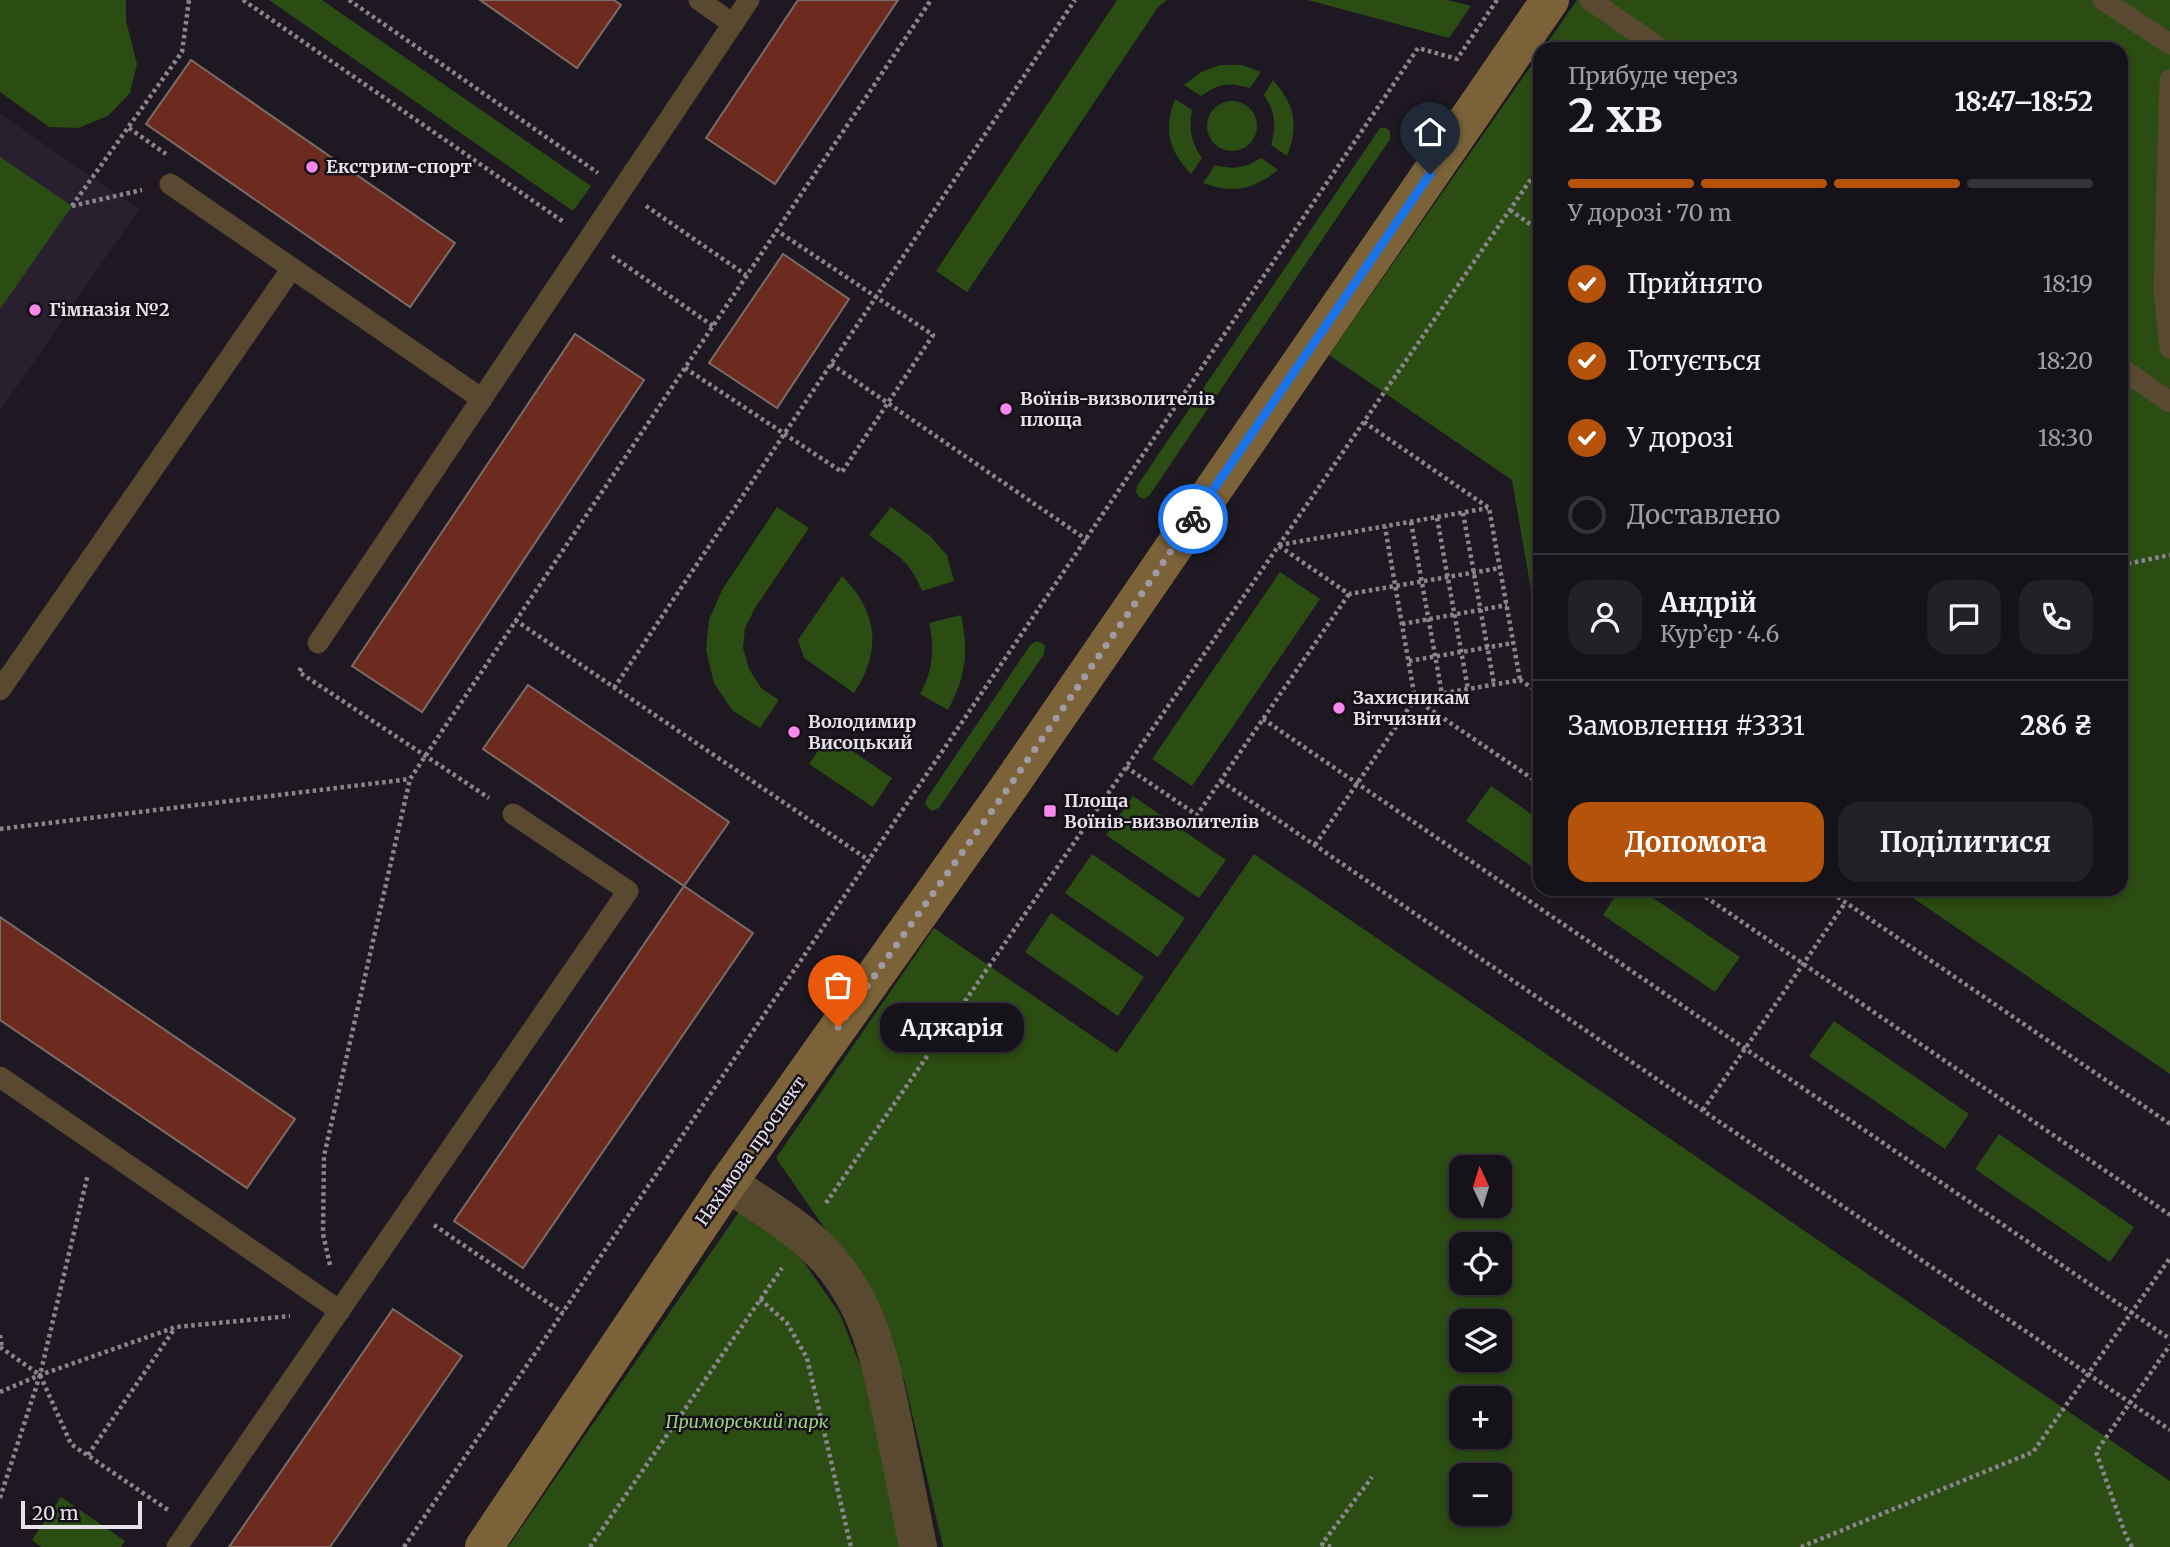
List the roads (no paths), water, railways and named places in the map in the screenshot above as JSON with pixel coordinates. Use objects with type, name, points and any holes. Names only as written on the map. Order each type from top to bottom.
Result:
[{"type":"main road","name":"Нахімова проспект","points":[[484,1547],[728,1183],[1011,784],[1550,0]]},
{"type":"street","points":[[728,1183],[804,1235],[830,1261],[852,1292],[872,1332],[918,1547]]},
{"type":"lane","points":[[699,0],[733,24]]},
{"type":"lane","points":[[318,643],[749,0]]},
{"type":"lane","points":[[1590,0],[1651,42]]},
{"type":"lane","points":[[2103,0],[2170,44]]},
{"type":"lane","points":[[2170,80],[2164,291],[2170,348]]},
{"type":"lane","points":[[170,184],[482,399]]},
{"type":"lane","points":[[0,690],[292,268]]},
{"type":"lane","points":[[2128,373],[2170,402]]},
{"type":"lane","points":[[177,1547],[628,891],[513,814]]},
{"type":"lane","points":[[0,1077],[340,1311]]},
{"type":"place","name":"Екстрим-спорт","points":[[312,167]]},
{"type":"place","name":"Гімназія №2","points":[[35,310]]},
{"type":"place","name":"Воїнів-визволителів площа","points":[[1006,409]]},
{"type":"place","name":"Захисникам Вітчизни","points":[[1339,708]]},
{"type":"place","name":"Володимир Висоцький","points":[[794,732]]},
{"type":"place","name":"Площа Воїнів-визволителів","points":[[1050,811]]},
{"type":"place","name":"Аджарія","points":[[838,1027]]},
{"type":"park label","name":"Приморський парк","points":[[747,1422]]}]
